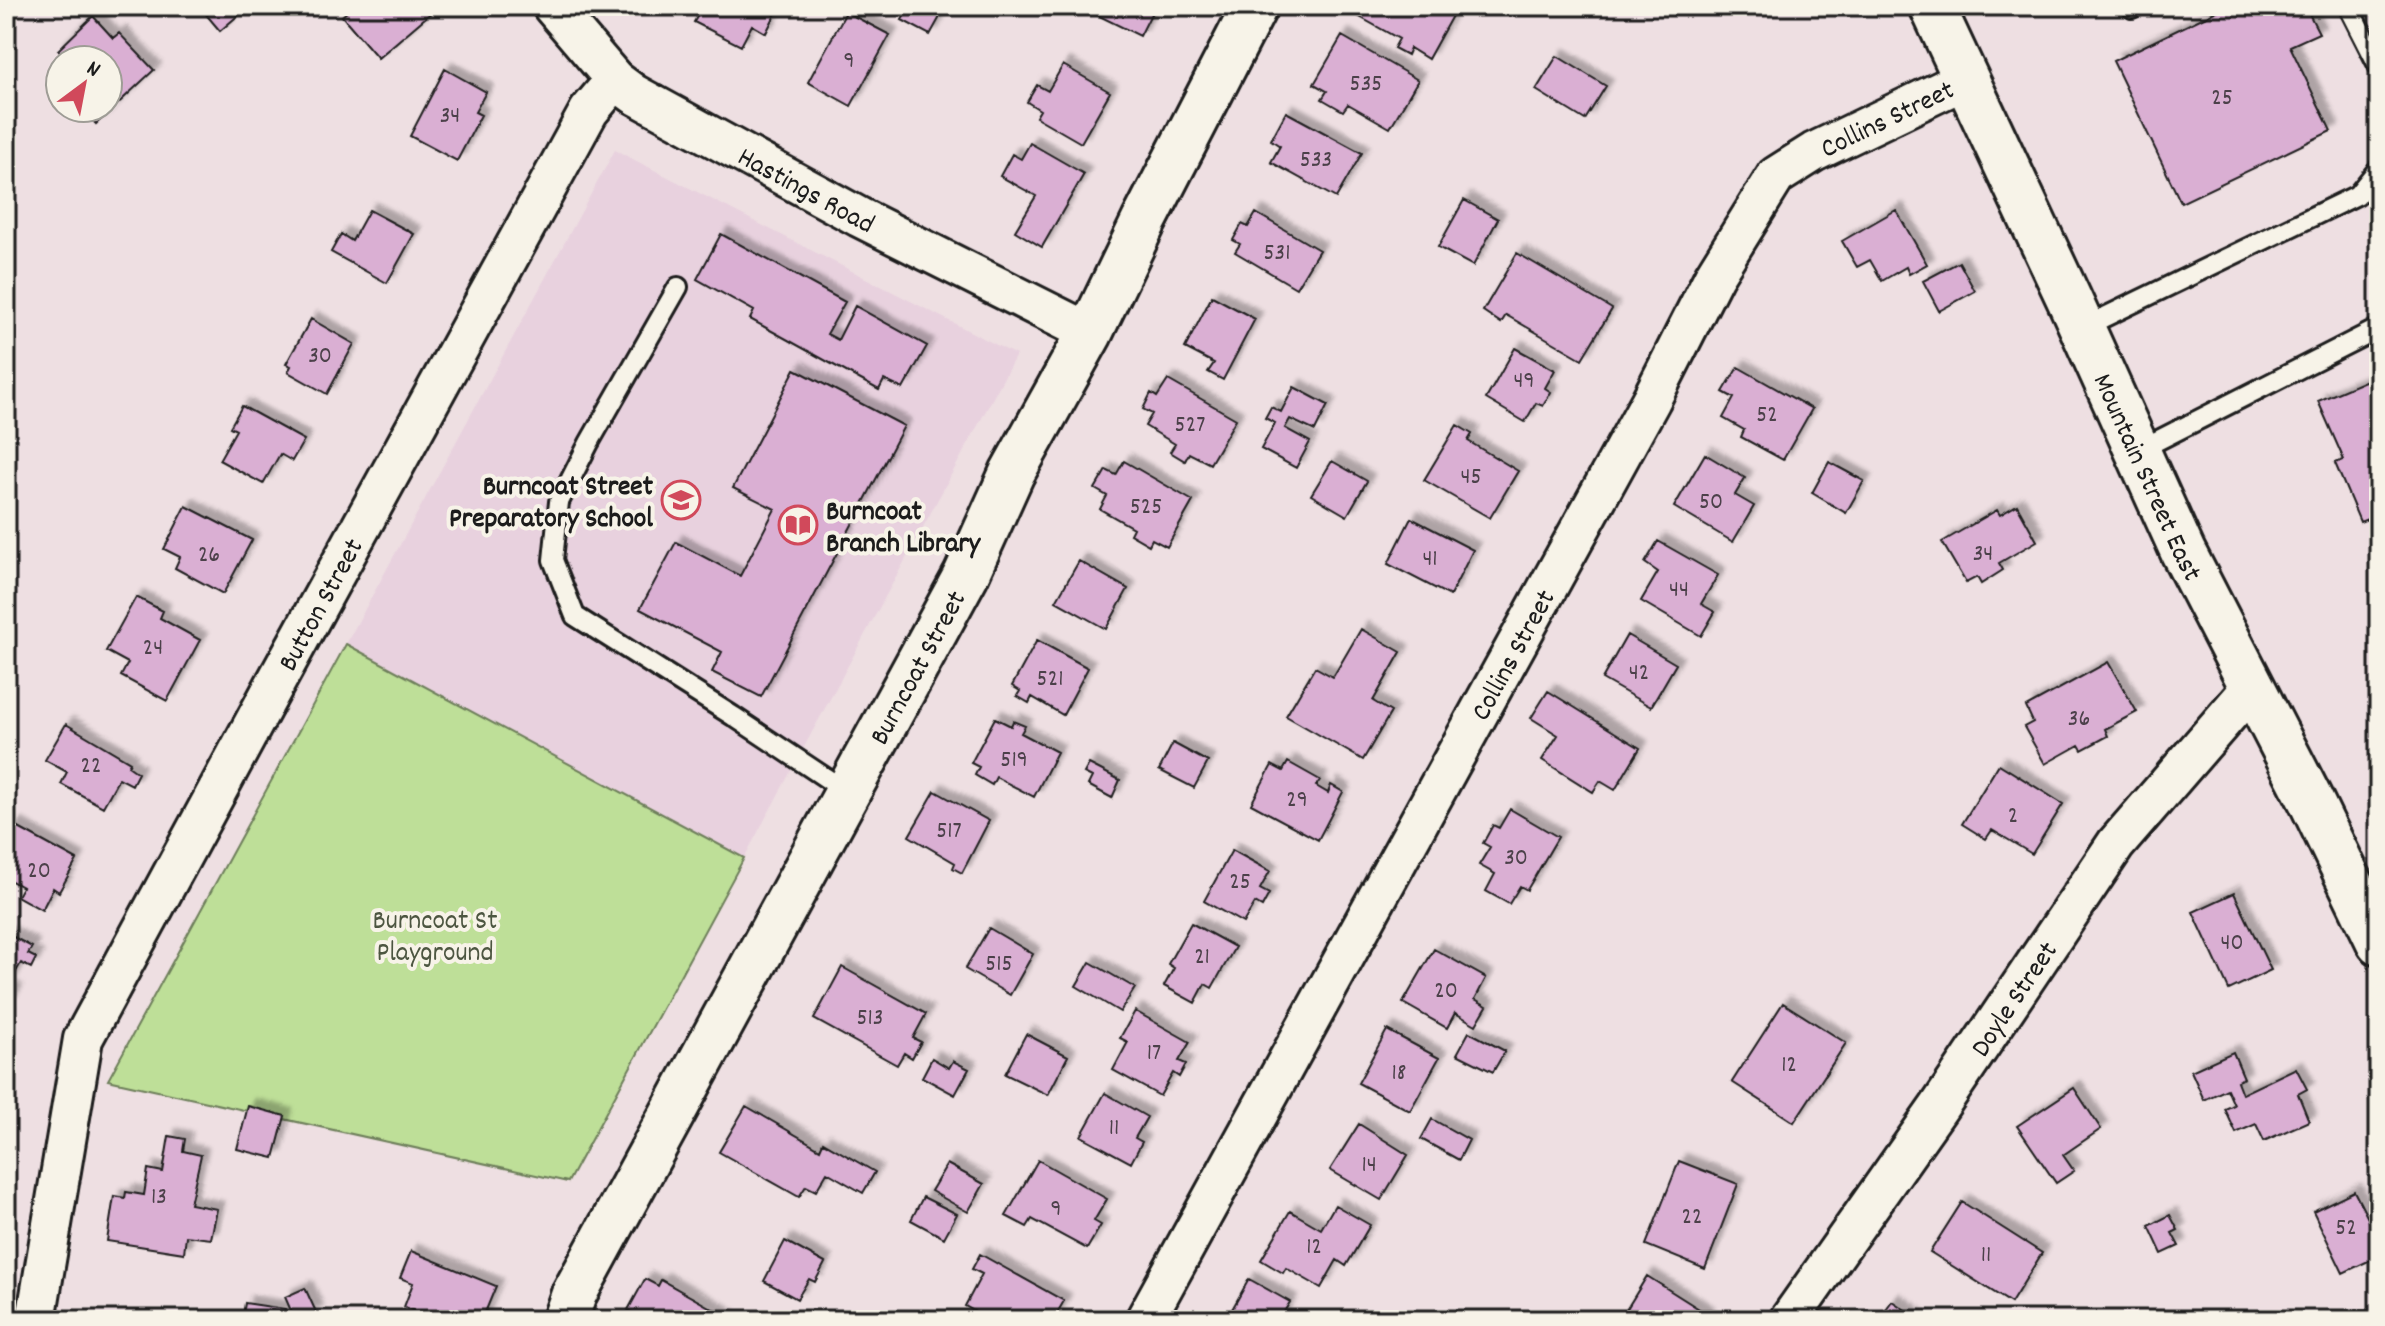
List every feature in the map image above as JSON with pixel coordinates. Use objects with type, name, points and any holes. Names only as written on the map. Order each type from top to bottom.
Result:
[{"type":"main road","name":"Burncoat Street","points":[[565,1320],[574,1294],[966,575],[1012,473],[1090,333],[1255,6]]},
{"type":"main road","name":"Mountain Street East","points":[[1932,6],[2183,552],[2310,799],[2379,942]]},
{"type":"street","name":"Hastings Road","points":[[552,6],[615,80],[634,94],[859,217],[1090,333]]},
{"type":"street","name":"Collins Street","points":[[1145,1320],[1651,400],[1714,276],[1776,176],[1814,152],[1966,79]]},
{"type":"street","name":"Button Street","points":[[36,1320],[83,1039],[589,111],[615,80]]},
{"type":"street","name":"Doyle Street","points":[[1789,1320],[1939,1107],[2116,844],[2252,687]]},
{"type":"lane","points":[[2348,6],[2379,67]]},
{"type":"lane","points":[[2082,328],[2357,195],[2379,168]]},
{"type":"lane","points":[[678,287],[559,502],[553,560],[575,616],[847,792]]},
{"type":"lane","points":[[2137,451],[2379,328]]},
{"type":"shaded area","name":"Burncoat Street Preparatory School","points":[[615,150],[1016,355],[744,858],[346,644]]},
{"type":"green space","name":"Burncoat St Playground","points":[[346,644],[744,858],[568,1182],[108,1080]]},
{"type":"building","points":[[199,6],[249,6],[220,31]]},
{"type":"building","points":[[354,6],[439,6],[378,58],[342,16]]},
{"type":"building","points":[[703,6],[771,6],[778,9],[766,33],[752,25],[741,46],[694,22]]},
{"type":"building","points":[[910,6],[946,6],[930,35],[902,20]]},
{"type":"building","points":[[1091,6],[1155,6],[1140,36],[1089,11]]},
{"type":"building","points":[[1362,6],[1438,6],[1453,14],[1428,59],[1410,48],[1407,55],[1394,48],[1399,39],[1356,15]]},
{"type":"building","points":[[2227,6],[2273,6],[2276,12],[2289,6],[2305,6],[2319,33],[2290,46],[2331,131],[2181,203],[2113,61]]},
{"type":"building","points":[[846,12],[890,35],[851,106],[808,82]]},
{"type":"building","points":[[93,16],[113,38],[119,33],[154,70],[124,98],[124,44],[64,44]]},
{"type":"building","points":[[1342,36],[1418,80],[1390,128],[1348,104],[1343,111],[1322,99],[1327,91],[1314,84]]},
{"type":"building","points":[[1557,56],[1606,86],[1585,120],[1536,90]]},
{"type":"building","points":[[1063,65],[1110,92],[1081,143],[1036,117],[1040,110],[1027,102],[1037,85],[1048,91]]},
{"type":"building","points":[[445,69],[486,92],[475,112],[481,115],[457,161],[410,136]]},
{"type":"building","points":[[1286,112],[1362,153],[1336,198],[1271,162],[1280,146],[1271,140]]},
{"type":"building","points":[[1030,143],[1084,174],[1042,247],[1015,231],[1036,196],[1000,176],[1012,154],[1021,159]]},
{"type":"building","points":[[1464,200],[1498,219],[1473,266],[1438,247]]},
{"type":"building","points":[[369,210],[414,234],[387,283],[331,252],[341,234],[352,241]]},
{"type":"building","points":[[1896,210],[1927,264],[1909,274],[1906,267],[1882,281],[1870,260],[1857,267],[1842,241]]},
{"type":"building","points":[[1256,213],[1319,250],[1296,288],[1235,252],[1240,244],[1233,240],[1242,224],[1248,227]]},
{"type":"building","points":[[721,234],[845,302],[827,334],[838,340],[855,306],[927,346],[903,389],[884,380],[879,390],[750,319],[754,311],[697,279]]},
{"type":"building","points":[[1517,253],[1612,309],[1582,359],[1506,315],[1501,323],[1483,311]]},
{"type":"building","points":[[1959,262],[1975,291],[1939,311],[1923,281]]},
{"type":"building","points":[[1212,296],[1255,319],[1223,380],[1208,372],[1214,363],[1185,348]]},
{"type":"building","points":[[311,319],[354,344],[327,394],[288,372],[291,366],[286,364]]},
{"type":"building","points":[[1515,348],[1555,370],[1545,388],[1551,392],[1543,406],[1536,403],[1525,422],[1486,399]]},
{"type":"building","points":[[1738,367],[1812,409],[1783,460],[1741,437],[1744,430],[1723,418],[1734,398],[1723,392]]},
{"type":"building","points":[[795,369],[904,426],[761,697],[712,672],[722,652],[640,609],[676,542],[740,576],[775,509],[733,488]]},
{"type":"building","points":[[2379,375],[2379,540],[2370,518],[2360,522],[2335,463],[2344,460],[2318,401]]},
{"type":"building","points":[[1168,380],[1236,419],[1210,464],[1189,453],[1185,461],[1170,452],[1175,444],[1145,426],[1152,414],[1143,409],[1151,393],[1157,397]]},
{"type":"building","points":[[1294,387],[1328,405],[1315,431],[1290,419],[1285,428],[1310,442],[1296,468],[1261,449],[1275,423],[1265,418],[1271,407],[1281,412]]},
{"type":"building","points":[[242,406],[304,440],[292,461],[280,454],[263,484],[219,460],[236,430],[230,427]]},
{"type":"building","points":[[1457,425],[1472,434],[1468,441],[1518,471],[1490,518],[1424,480]]},
{"type":"building","points":[[1705,454],[1745,478],[1735,495],[1754,506],[1733,542],[1674,507]]},
{"type":"building","points":[[1124,461],[1193,501],[1167,547],[1152,539],[1149,545],[1130,534],[1133,528],[1100,509],[1107,496],[1095,489],[1106,470],[1116,475]]},
{"type":"building","points":[[1332,461],[1367,481],[1347,516],[1311,495]]},
{"type":"building","points":[[1829,462],[1864,481],[1846,513],[1812,493]]},
{"type":"building","points":[[2017,505],[2037,541],[1999,563],[2003,570],[1981,584],[1977,577],[1966,583],[1942,542],[1997,510],[2000,515]]},
{"type":"building","points":[[186,506],[252,540],[223,594],[175,568],[180,557],[164,549]]},
{"type":"building","points":[[1411,518],[1473,550],[1450,596],[1388,564]]},
{"type":"building","points":[[1658,541],[1718,575],[1701,604],[1715,612],[1701,636],[1641,601],[1658,572],[1645,563]]},
{"type":"building","points":[[1079,561],[1128,589],[1106,629],[1056,601]]},
{"type":"building","points":[[136,597],[163,611],[160,618],[200,640],[167,701],[121,676],[128,663],[106,651]]},
{"type":"building","points":[[1361,629],[1401,652],[1373,701],[1391,712],[1363,760],[1286,716],[1315,667],[1333,677]]},
{"type":"building","points":[[1627,635],[1676,664],[1651,707],[1602,679]]},
{"type":"building","points":[[1037,640],[1088,668],[1063,715],[1032,697],[1029,703],[1017,696],[1020,691],[1012,686]]},
{"type":"building","points":[[2108,662],[2137,712],[2105,729],[2108,736],[2082,750],[2079,745],[2045,764],[2024,727],[2033,722],[2026,707]]},
{"type":"building","points":[[1548,691],[1640,748],[1615,790],[1600,781],[1593,792],[1542,760],[1558,735],[1531,718]]},
{"type":"building","points":[[995,718],[1011,726],[1013,721],[1025,726],[1021,733],[1057,752],[1034,797],[996,777],[992,785],[975,775],[979,767],[971,763]]},
{"type":"building","points":[[66,724],[130,762],[128,766],[138,773],[132,785],[119,778],[103,807],[61,784],[67,772],[45,760]]},
{"type":"building","points":[[1173,743],[1208,762],[1194,788],[1159,770]]},
{"type":"building","points":[[1288,762],[1320,780],[1316,786],[1328,793],[1331,785],[1343,792],[1318,840],[1251,804],[1272,765],[1283,771]]},
{"type":"building","points":[[1089,764],[1120,780],[1112,798],[1088,785],[1092,777],[1084,773]]},
{"type":"building","points":[[1999,764],[2063,804],[2032,854],[1992,830],[1986,839],[1962,824]]},
{"type":"building","points":[[935,791],[989,821],[962,873],[953,868],[955,863],[909,836]]},
{"type":"building","points":[[1510,809],[1558,837],[1527,890],[1520,886],[1509,904],[1486,891],[1495,874],[1479,865],[1490,847],[1483,843],[1493,825],[1499,828]]},
{"type":"building","points":[[15,826],[77,860],[59,892],[53,888],[42,910],[17,896],[22,887],[6,878],[6,842]]},
{"type":"building","points":[[1232,850],[1270,871],[1260,889],[1269,894],[1262,907],[1255,903],[1243,923],[1204,901]]},
{"type":"building","points":[[2234,893],[2271,970],[2229,990],[2193,912]]},
{"type":"building","points":[[1191,923],[1235,947],[1212,988],[1205,984],[1195,1003],[1164,986],[1174,968],[1168,964]]},
{"type":"building","points":[[989,928],[1033,954],[1010,995],[965,969]]},
{"type":"building","points":[[6,933],[32,947],[28,954],[36,958],[31,968],[21,963],[7,987],[15,992],[9,1002],[6,1001]]},
{"type":"building","points":[[1434,949],[1486,978],[1475,999],[1487,1006],[1476,1025],[1455,1013],[1447,1028],[1403,1003]]},
{"type":"building","points":[[1090,962],[1135,988],[1120,1012],[1076,986]]},
{"type":"building","points":[[842,967],[926,1014],[913,1038],[921,1042],[912,1058],[904,1053],[897,1065],[814,1019]]},
{"type":"building","points":[[1783,1003],[1846,1043],[1794,1122],[1732,1082]]},
{"type":"building","points":[[1135,1011],[1190,1042],[1179,1061],[1186,1064],[1179,1077],[1173,1073],[1160,1096],[1113,1070],[1128,1042],[1120,1038]]},
{"type":"building","points":[[1387,1030],[1439,1058],[1410,1111],[1358,1083]]},
{"type":"building","points":[[1469,1032],[1505,1051],[1493,1072],[1457,1054]]},
{"type":"building","points":[[1026,1034],[1068,1056],[1048,1095],[1005,1074]]},
{"type":"building","points":[[2233,1052],[2244,1078],[2237,1081],[2242,1094],[2296,1068],[2307,1089],[2298,1094],[2309,1121],[2264,1141],[2256,1124],[2236,1133],[2225,1109],[2234,1105],[2227,1089],[2204,1100],[2191,1071]]},
{"type":"building","points":[[932,1058],[949,1068],[953,1061],[969,1069],[955,1095],[922,1077]]},
{"type":"building","points":[[2074,1088],[2101,1129],[2063,1155],[2074,1171],[2056,1183],[2017,1126]]},
{"type":"building","points":[[1105,1093],[1147,1117],[1135,1138],[1142,1142],[1131,1163],[1081,1136]]},
{"type":"building","points":[[248,1106],[285,1116],[274,1158],[237,1149]]},
{"type":"building","points":[[746,1106],[820,1149],[823,1142],[875,1172],[863,1193],[827,1172],[816,1191],[806,1186],[799,1197],[719,1152]]},
{"type":"building","points":[[1432,1119],[1469,1140],[1459,1160],[1421,1139]]},
{"type":"building","points":[[1359,1124],[1408,1155],[1381,1200],[1330,1170]]},
{"type":"building","points":[[169,1136],[185,1139],[183,1151],[201,1155],[190,1204],[217,1209],[211,1239],[186,1236],[184,1253],[107,1241],[114,1196],[125,1198],[126,1192],[144,1195],[148,1169],[163,1172]]},
{"type":"building","points":[[1038,1160],[1107,1199],[1094,1221],[1101,1225],[1087,1249],[1032,1219],[1027,1227],[1006,1216]]},
{"type":"building","points":[[1679,1161],[1738,1184],[1705,1269],[1646,1245]]},
{"type":"building","points":[[947,1164],[984,1184],[968,1212],[931,1191]]},
{"type":"building","points":[[2354,1191],[2379,1240],[2379,1256],[2343,1273],[2313,1211]]},
{"type":"building","points":[[923,1197],[957,1214],[944,1238],[911,1220]]},
{"type":"building","points":[[1962,1202],[2042,1253],[2011,1303],[1930,1252]]},
{"type":"building","points":[[1335,1205],[1370,1225],[1346,1266],[1337,1260],[1321,1288],[1286,1268],[1283,1273],[1261,1260],[1290,1211],[1321,1229]]},
{"type":"building","points":[[2170,1215],[2178,1230],[2172,1233],[2179,1246],[2162,1254],[2149,1226]]},
{"type":"building","points":[[785,1241],[825,1263],[815,1282],[809,1279],[797,1299],[764,1281]]},
{"type":"building","points":[[411,1251],[496,1286],[482,1320],[437,1320],[404,1307],[413,1283],[400,1278]]},
{"type":"building","points":[[980,1254],[1064,1301],[1053,1320],[990,1320],[965,1306],[982,1274],[972,1269]]},
{"type":"building","points":[[1647,1276],[1707,1314],[1703,1320],[1620,1320]]},
{"type":"building","points":[[645,1279],[658,1286],[661,1280],[727,1317],[725,1320],[638,1320],[640,1317],[628,1310]]},
{"type":"building","points":[[1249,1279],[1290,1302],[1279,1320],[1226,1320]]},
{"type":"building","points":[[305,1288],[316,1312],[295,1320],[285,1297]]},
{"type":"building","points":[[1892,1301],[1920,1320],[1878,1320]]},
{"type":"building","points":[[245,1303],[285,1309],[283,1320],[242,1320]]},
{"type":"place","name":"Burncoat Street Preparatory School","points":[[681,500]]},
{"type":"place","name":"Burncoat Branch Library","points":[[798,525]]}]
